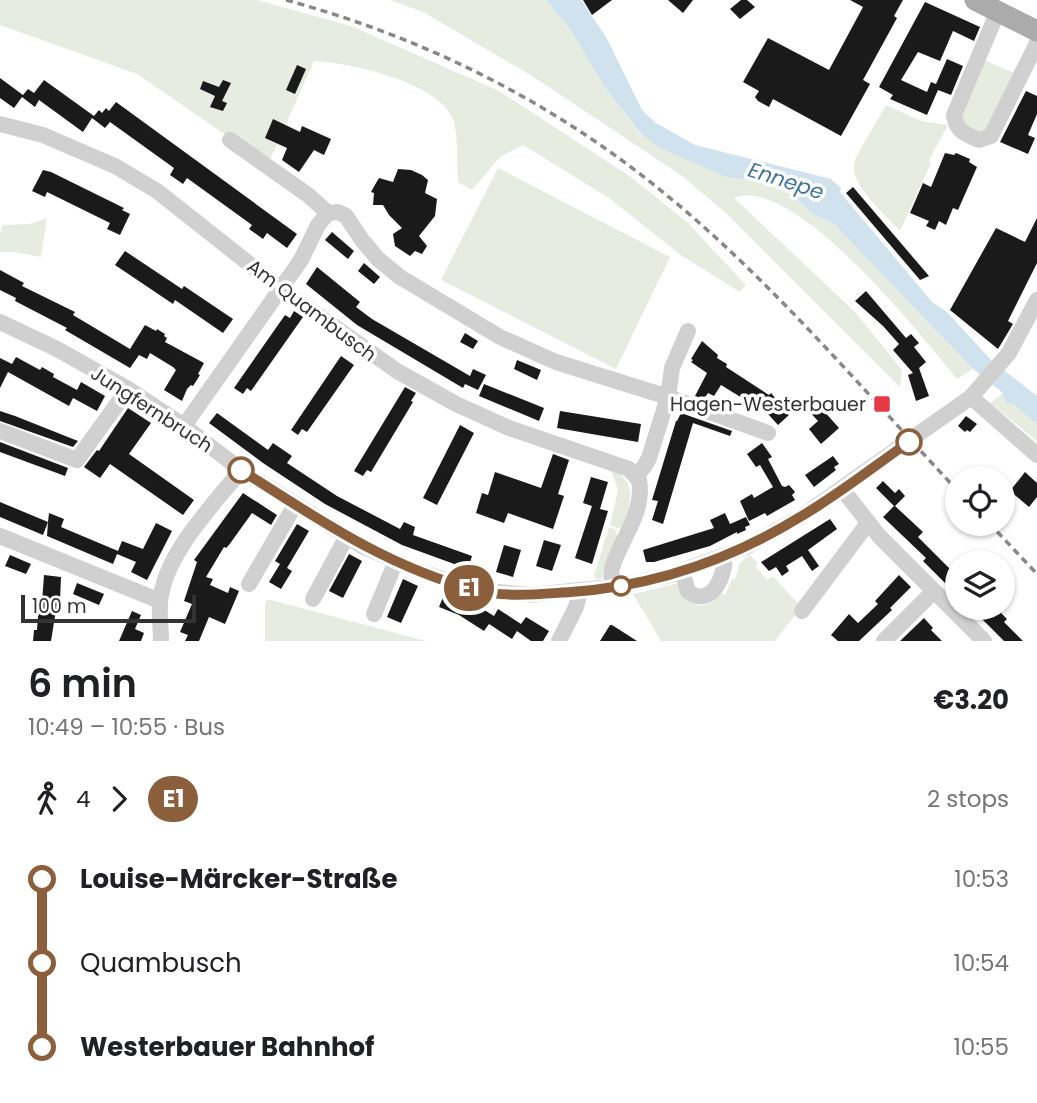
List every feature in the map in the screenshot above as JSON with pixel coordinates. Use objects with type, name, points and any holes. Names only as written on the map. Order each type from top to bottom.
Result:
[{"type":"main road","points":[[975,0],[1037,31]]},
{"type":"street","points":[[998,11],[954,115],[962,132],[979,140],[991,136],[1037,43]]},
{"type":"street","name":"Am Quambusch","points":[[0,124],[43,135],[115,166],[178,206],[281,289],[397,372],[456,404],[509,428],[622,465],[637,475]]},
{"type":"street","points":[[230,140],[308,195],[328,213]]},
{"type":"street","points":[[184,426],[301,260],[318,225],[328,213],[338,212],[346,215],[362,240],[400,277],[500,337],[556,362],[668,397],[768,433]]},
{"type":"street","name":"Jungfernbruch","points":[[0,322],[57,349],[128,390],[184,426],[241,470],[347,537],[416,570],[488,593],[531,595],[612,587],[682,571],[746,547],[793,522],[975,393],[1009,353],[1037,300]]},
{"type":"street","points":[[612,587],[613,564],[632,526],[638,506],[640,486],[637,475],[649,458],[668,397],[671,368],[688,331]]},
{"type":"street","points":[[0,431],[77,460],[128,390]]},
{"type":"street","points":[[975,393],[1037,455]]},
{"type":"street","points":[[161,641],[160,601],[168,575],[184,542],[241,470]]},
{"type":"street","points":[[842,489],[868,523],[984,641]]},
{"type":"street","points":[[249,584],[295,505]]},
{"type":"street","points":[[802,611],[868,523]]},
{"type":"street","points":[[0,536],[160,601]]},
{"type":"street","points":[[313,599],[347,537]]},
{"type":"street","points":[[682,571],[688,592],[700,598],[707,597],[713,592],[724,570],[724,556]]},
{"type":"street","points":[[374,614],[396,561]]},
{"type":"street","points":[[559,641],[576,607],[580,591]]},
{"type":"street","points":[[884,641],[934,591]]},
{"type":"shaded area","points":[[0,0],[257,0],[351,26],[499,91],[631,177],[687,222],[746,285],[740,292],[682,256],[609,198],[523,145],[500,157],[472,190],[458,182],[455,128],[446,108],[432,96],[393,77],[314,61],[268,164],[137,74],[0,25]]},
{"type":"shaded area","points":[[390,0],[546,0],[570,29],[604,86],[640,134],[779,186],[813,215],[833,223],[973,369],[957,379],[855,263],[821,233],[789,210],[759,197],[734,198],[855,312],[902,370],[900,387],[727,214],[681,175],[529,74],[423,12]]},
{"type":"shaded area","points":[[982,59],[1016,74],[991,131],[973,132],[959,118]]},
{"type":"shaded area","points":[[886,105],[921,121],[948,125],[929,160],[931,163],[900,231],[863,190],[854,172],[854,164],[863,144]]},
{"type":"shaded area","points":[[498,168],[670,257],[616,369],[441,280]]},
{"type":"shaded area","points":[[47,218],[41,257],[0,252],[3,225],[30,224]]},
{"type":"shaded area","points":[[1003,393],[1037,424],[1037,441],[990,403]]},
{"type":"shaded area","points":[[611,470],[625,480],[630,494],[625,526],[618,528],[610,525],[618,490]]},
{"type":"shaded area","points":[[609,527],[617,530],[616,534],[620,536],[605,563],[602,578],[597,580],[594,576]]},
{"type":"shaded area","points":[[750,555],[758,563],[755,566],[767,580],[773,576],[801,607],[775,641],[661,641],[633,594],[678,583],[691,602],[702,606],[708,604],[721,593],[725,595],[732,579],[735,579],[740,563]]},
{"type":"shaded area","points":[[267,600],[271,600],[426,641],[265,641]]},
{"type":"water","name":"Ennepe","points":[[546,0],[581,0],[606,37],[642,110],[656,123],[695,145],[831,179],[932,302],[947,312],[991,360],[1037,396],[1037,424],[1013,403],[1006,403],[1003,393],[973,369],[833,223],[813,215],[779,186],[758,179],[729,178],[660,148],[640,133],[604,86],[570,29]]},
{"type":"building","points":[[583,0],[612,0],[592,15]]},
{"type":"building","points":[[668,0],[693,0],[683,13]]},
{"type":"building","points":[[741,0],[747,0],[755,7],[740,19],[730,9]]},
{"type":"building","points":[[850,0],[903,0],[894,16],[897,18],[863,80],[870,84],[841,136],[773,99],[769,107],[758,101],[755,97],[759,91],[743,82],[768,38],[829,70],[863,7]]},
{"type":"building","points":[[925,2],[980,27],[974,41],[953,31],[940,61],[918,52],[901,80],[927,92],[931,82],[936,84],[947,59],[963,66],[951,95],[938,90],[927,115],[890,99],[893,95],[879,87]]},
{"type":"building","points":[[297,65],[306,69],[295,94],[286,90]]},
{"type":"building","points":[[0,78],[23,95],[28,89],[34,93],[44,80],[94,116],[99,110],[102,113],[106,108],[109,111],[116,102],[297,234],[287,248],[267,233],[263,239],[249,229],[252,225],[187,178],[183,184],[170,175],[174,168],[110,122],[105,128],[92,118],[83,132],[39,100],[35,107],[22,97],[14,108],[0,98]]},
{"type":"building","points":[[223,80],[231,83],[222,101],[227,103],[223,111],[210,107],[215,96],[200,89],[203,81],[219,87]]},
{"type":"building","points":[[1026,91],[1037,96],[1037,114],[1028,135],[1035,138],[1028,154],[1000,142]]},
{"type":"building","points":[[273,119],[300,132],[302,126],[331,139],[324,155],[314,150],[299,172],[282,160],[287,148],[265,138]]},
{"type":"building","points":[[945,153],[956,153],[970,159],[969,162],[977,167],[958,210],[953,208],[946,225],[939,221],[935,230],[926,226],[929,221],[910,213],[923,183],[931,187]]},
{"type":"building","points":[[398,169],[411,170],[422,175],[428,180],[425,193],[437,199],[435,216],[419,236],[427,246],[422,254],[415,251],[410,256],[395,246],[393,234],[402,228],[383,205],[373,205],[374,193],[371,192],[379,178],[393,182]]},
{"type":"building","points":[[43,170],[124,208],[122,210],[130,214],[120,235],[107,229],[110,223],[47,192],[45,197],[32,191]]},
{"type":"building","points":[[853,187],[929,276],[920,280],[846,193]]},
{"type":"building","points":[[1037,218],[1037,263],[1008,321],[1013,324],[998,349],[950,310],[996,228],[1025,242]]},
{"type":"building","points":[[332,232],[354,251],[348,259],[325,240]]},
{"type":"building","points":[[125,251],[233,319],[223,333],[175,300],[173,304],[115,265]]},
{"type":"building","points":[[364,263],[380,277],[374,284],[358,271]]},
{"type":"building","points":[[317,267],[360,302],[356,307],[372,319],[470,376],[473,369],[486,375],[478,390],[465,384],[463,388],[357,325],[306,284]]},
{"type":"building","points":[[0,270],[24,283],[22,286],[75,312],[73,315],[130,349],[145,325],[156,331],[157,329],[165,334],[165,342],[204,363],[198,374],[200,375],[193,386],[187,389],[182,401],[164,390],[176,370],[173,367],[150,353],[147,359],[139,355],[130,368],[0,290]]},
{"type":"building","points":[[866,291],[906,338],[911,334],[919,343],[914,347],[926,362],[919,368],[929,396],[916,401],[908,375],[913,373],[893,350],[899,344],[855,301]]},
{"type":"building","points":[[294,311],[303,317],[251,391],[247,388],[243,394],[234,388],[285,315],[290,318]]},
{"type":"building","points":[[465,333],[478,341],[473,349],[460,342]]},
{"type":"building","points":[[702,341],[718,355],[717,358],[727,364],[726,367],[769,395],[771,393],[789,415],[778,425],[768,414],[721,385],[714,396],[708,393],[704,399],[695,396],[707,373],[691,362]]},
{"type":"building","points":[[341,356],[354,365],[307,432],[302,429],[298,435],[291,430]]},
{"type":"building","points":[[16,357],[40,370],[42,367],[54,374],[53,377],[77,390],[81,382],[105,396],[97,411],[73,398],[69,406],[8,372],[0,388],[0,358],[12,364]]},
{"type":"building","points":[[517,360],[541,370],[537,380],[514,369]]},
{"type":"building","points":[[484,384],[544,408],[539,421],[479,396]]},
{"type":"building","points":[[405,387],[416,393],[411,401],[413,402],[371,472],[367,470],[363,476],[354,471]]},
{"type":"building","points":[[815,401],[839,428],[821,444],[809,429],[818,421],[806,408]]},
{"type":"building","points":[[128,408],[151,423],[129,454],[194,500],[183,515],[110,464],[100,478],[84,467],[97,450],[99,451]]},
{"type":"building","points":[[0,411],[78,441],[73,447],[0,421]]},
{"type":"building","points":[[560,411],[641,424],[638,442],[557,428]]},
{"type":"building","points":[[217,413],[268,450],[273,443],[292,456],[287,463],[337,496],[400,529],[404,522],[415,527],[413,535],[472,556],[468,569],[402,545],[325,504],[209,423]]},
{"type":"building","points":[[681,413],[732,431],[730,436],[693,423],[663,524],[652,520],[658,501],[652,500],[676,421]]},
{"type":"building","points":[[966,416],[977,424],[970,432],[965,432],[958,426]]},
{"type":"building","points":[[460,425],[474,433],[437,505],[423,498]]},
{"type":"building","points":[[0,442],[68,468],[65,476],[0,452]]},
{"type":"building","points":[[762,443],[772,457],[768,459],[782,486],[789,485],[795,492],[792,495],[795,500],[767,516],[765,513],[749,521],[740,501],[752,494],[754,498],[773,487],[760,465],[756,467],[747,454]]},
{"type":"building","points":[[553,454],[569,460],[558,494],[564,496],[553,529],[508,513],[504,523],[476,513],[482,493],[488,495],[495,472],[541,488]]},
{"type":"building","points":[[833,456],[839,464],[834,467],[836,470],[814,487],[805,475]]},
{"type":"building","points":[[1025,472],[1037,483],[1037,497],[1029,507],[1015,495],[1015,485]]},
{"type":"building","points":[[591,477],[608,482],[600,509],[608,511],[592,564],[575,558],[592,506],[583,503]]},
{"type":"building","points":[[883,481],[895,493],[899,489],[905,496],[895,506],[923,532],[918,537],[945,564],[945,583],[923,561],[926,558],[883,517],[894,506],[876,488]]},
{"type":"building","points":[[243,493],[277,515],[271,525],[252,513],[229,545],[224,547],[206,577],[213,579],[210,585],[228,593],[230,587],[239,591],[225,624],[209,617],[199,641],[185,641],[188,635],[180,632],[192,604],[184,601],[197,562],[194,560]]},
{"type":"building","points":[[0,502],[48,522],[43,535],[0,517]]},
{"type":"building","points":[[49,513],[64,519],[61,527],[118,551],[122,541],[143,549],[156,523],[172,531],[147,580],[131,572],[136,562],[117,554],[113,564],[47,536]]},
{"type":"building","points":[[725,513],[730,524],[746,517],[750,525],[745,527],[746,530],[710,546],[646,562],[643,550],[714,528],[710,520]]},
{"type":"building","points":[[830,519],[837,529],[808,550],[819,566],[812,571],[802,556],[786,566],[789,571],[782,576],[776,567],[769,571],[761,562]]},
{"type":"building","points":[[297,524],[309,531],[287,568],[292,571],[281,589],[269,582],[280,564],[275,561]]},
{"type":"building","points":[[544,540],[561,545],[552,571],[536,566]]},
{"type":"building","points":[[504,545],[521,550],[513,577],[496,572]]},
{"type":"building","points":[[349,554],[362,561],[343,598],[329,591]]},
{"type":"building","points":[[10,555],[31,564],[26,574],[5,566]]},
{"type":"building","points":[[44,575],[61,577],[60,601],[57,604],[51,641],[33,641],[34,630],[37,630],[39,603],[42,603]]},
{"type":"building","points":[[899,575],[911,587],[890,608],[892,610],[859,641],[838,641],[831,635],[849,614],[858,623],[878,604],[875,601]]},
{"type":"building","points":[[403,579],[418,586],[401,623],[387,617]]},
{"type":"building","points":[[77,583],[104,594],[99,605],[73,594]]},
{"type":"building","points":[[443,597],[468,606],[470,601],[494,616],[498,609],[521,624],[526,617],[549,631],[543,641],[531,641],[517,631],[512,639],[489,624],[484,631],[459,615],[439,607]]},
{"type":"building","points":[[132,611],[141,615],[135,629],[144,633],[141,641],[119,641]]},
{"type":"building","points":[[924,618],[942,641],[900,641]]},
{"type":"building","points":[[983,620],[1006,620],[1004,622],[1023,641],[1004,641]]},
{"type":"building","points":[[612,625],[637,641],[600,641]]},
{"type":"railway","points":[[286,0],[388,33],[486,77],[578,130],[622,160],[703,226],[779,298],[945,477]]},
{"type":"railway","points":[[1001,536],[1037,574]]},
{"type":"bus line","name":"E1","points":[[241,470],[362,545],[416,570],[488,593],[531,595],[627,585],[671,575],[724,556],[802,516],[909,442]]},
{"type":"place","name":"Hagen-Westerbauer","points":[[882,404]]}]
